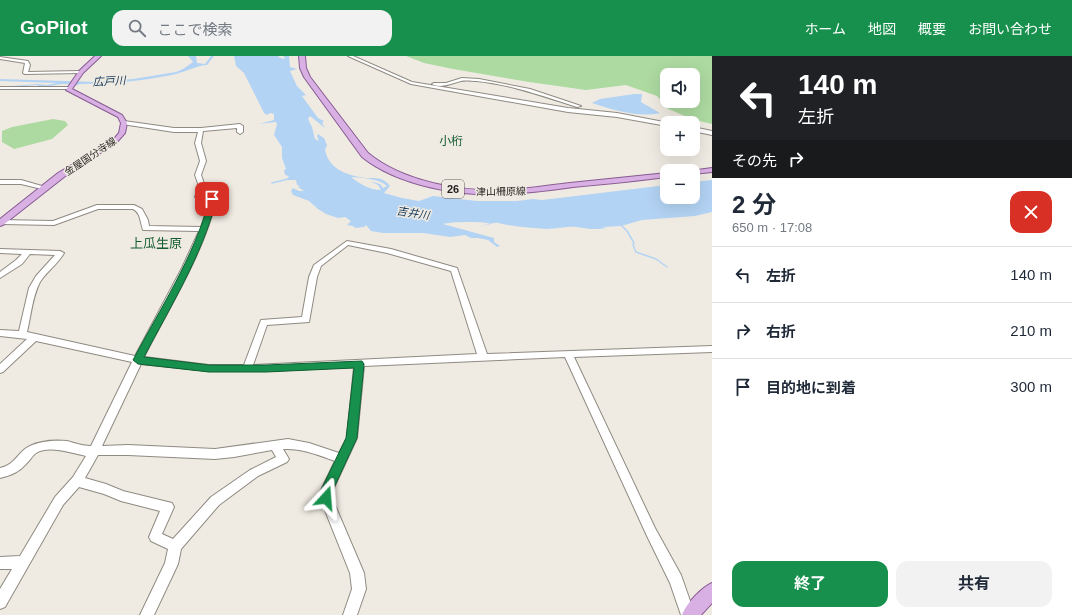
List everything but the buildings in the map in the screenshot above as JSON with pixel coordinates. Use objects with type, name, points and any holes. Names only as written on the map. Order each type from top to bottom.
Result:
[{"type":"main road","points":[[70,87],[81,72],[98,56]]},
{"type":"main road","name":"津山柵原線","points":[[302,56],[303,68],[307,77],[361,151],[382,168],[411,179],[434,185],[469,191],[506,192],[660,176]]},
{"type":"main road","name":"金屋国分寺線","points":[[1,222],[77,164],[113,143],[120,136],[124,123],[117,114],[72,93],[69,90],[70,87]]},
{"type":"main road","points":[[700,171],[712,170]]},
{"type":"main road","points":[[689,615],[712,591]]},
{"type":"street","points":[[352,57],[406,81],[426,86],[660,123]]},
{"type":"street","points":[[0,58],[27,62],[28,64],[25,73],[81,72]]},
{"type":"street","points":[[426,86],[430,83],[439,85],[467,79],[530,90],[566,103],[598,109],[609,114]]},
{"type":"street","points":[[0,88],[70,87]]},
{"type":"street","points":[[521,102],[523,96],[530,90]]},
{"type":"street","points":[[124,123],[174,130],[201,130],[240,126],[240,132]]},
{"type":"street","points":[[0,602],[59,501],[77,481],[95,450],[138,360],[186,268],[204,229],[213,201],[211,198],[198,197],[202,186],[198,175],[203,161],[198,143],[201,130]]},
{"type":"street","points":[[700,130],[712,133]]},
{"type":"street","points":[[0,182],[21,182],[46,188]]},
{"type":"street","points":[[1,222],[54,223],[97,207],[129,207],[140,210],[145,220],[146,228],[204,229]]},
{"type":"street","points":[[248,368],[264,322],[306,320],[313,277],[318,266],[347,242],[388,251],[454,270],[484,357]]},
{"type":"street","points":[[0,251],[60,253],[57,259],[41,275],[34,286],[22,335]]},
{"type":"street","points":[[0,276],[19,262],[28,252]]},
{"type":"street","points":[[0,333],[22,335],[138,360],[209,368],[359,364],[484,357],[712,349]]},
{"type":"street","points":[[0,370],[33,338]]},
{"type":"street","points":[[568,354],[651,532],[676,580],[689,615]]},
{"type":"street","points":[[350,615],[359,589],[357,572],[326,498],[326,492],[352,438],[359,364]]},
{"type":"street","points":[[0,473],[13,469],[32,450],[40,447],[62,446],[85,451],[128,450],[227,454],[275,445],[299,445],[342,458]]},
{"type":"street","points":[[147,615],[171,564],[175,546],[215,501],[254,473],[283,459],[275,445]]},
{"type":"street","points":[[77,481],[106,489],[121,496],[168,506],[155,537],[175,546]]},
{"type":"street","points":[[0,563],[24,562]]},
{"type":"green space","points":[[406,56],[712,56],[712,124],[700,121],[700,116],[685,116],[667,108],[700,108],[700,68],[660,68],[660,100],[657,96],[626,85],[586,90],[424,63]]},
{"type":"green space","points":[[53,119],[65,121],[68,125],[52,139],[14,149],[2,142],[2,131],[12,127]]},
{"type":"water","name":"広戸川","points":[[188,56],[196,56],[197,63],[205,64],[211,56],[214,56],[207,65],[199,66],[176,74],[149,79],[115,83],[80,84],[75,86],[74,84],[62,84],[43,87],[36,85],[0,87],[37,84],[47,85],[57,83],[0,81],[0,79],[97,82],[133,79],[176,72],[193,62]]},
{"type":"water","name":"吉井川","points":[[234,56],[279,56],[278,57],[284,59],[285,58],[283,56],[289,56],[290,67],[297,69],[290,71],[297,86],[306,95],[302,96],[318,118],[324,121],[322,123],[325,128],[310,116],[308,119],[315,139],[319,141],[317,136],[318,134],[324,138],[327,145],[325,150],[330,161],[334,166],[343,172],[363,178],[351,177],[369,188],[381,190],[378,185],[370,181],[380,184],[383,188],[387,186],[375,180],[365,178],[376,178],[387,182],[390,186],[384,193],[419,201],[433,196],[477,201],[517,201],[533,199],[542,200],[660,186],[660,204],[700,204],[700,181],[712,180],[712,212],[695,216],[642,220],[621,226],[602,227],[607,228],[600,229],[574,227],[547,229],[481,222],[443,224],[494,238],[494,242],[500,246],[497,247],[488,240],[471,238],[465,235],[450,237],[423,233],[383,233],[371,231],[366,225],[364,227],[355,228],[347,225],[351,221],[345,217],[338,218],[326,214],[309,201],[293,195],[291,191],[293,188],[299,191],[304,191],[298,187],[300,186],[297,185],[296,180],[286,180],[289,176],[285,175],[284,170],[286,169],[282,158],[282,147],[274,135],[277,124],[276,122],[259,124],[274,120],[274,114],[270,113],[267,115],[264,113],[244,73],[236,66]]},
{"type":"water","points":[[642,94],[641,102],[660,113],[643,115],[635,114],[617,111],[592,103],[600,99]]},
{"type":"waterway","points":[[272,183],[288,179]]},
{"type":"waterway","points":[[620,224],[627,231],[634,243],[633,245],[636,252],[656,259],[667,267]]},
{"type":"district","name":"小桁","points":[[451,141]]},
{"type":"district","name":"上瓜生原","points":[[156,243]]},
{"type":"route","points":[[212,199],[213,201],[208,220],[186,268],[138,360],[209,368],[266,368],[359,364],[352,438],[326,492],[326,498]]}]
